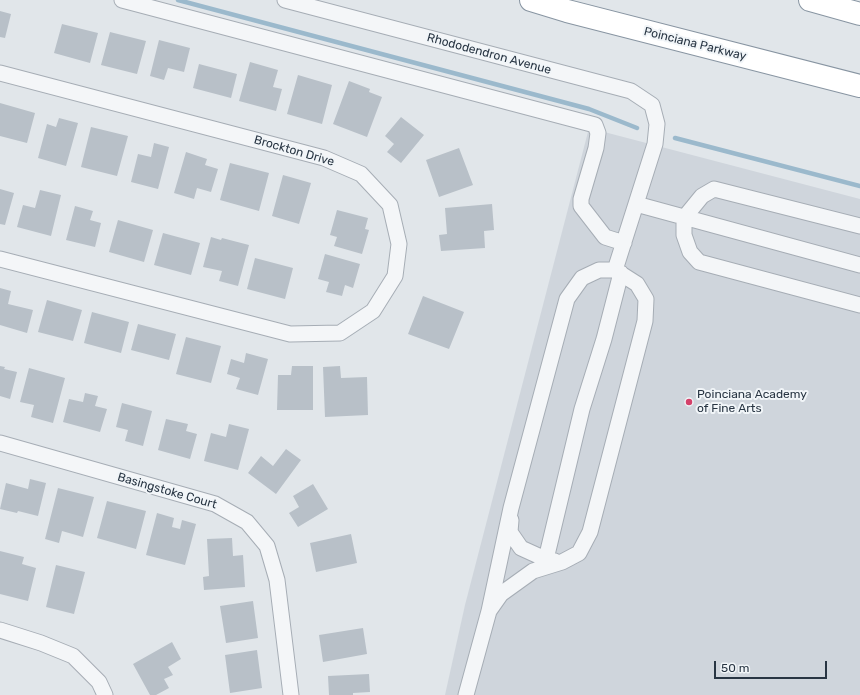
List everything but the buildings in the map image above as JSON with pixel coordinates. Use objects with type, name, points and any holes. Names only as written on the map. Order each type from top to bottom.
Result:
[{"type":"highway","name":"Poinciana Parkway","points":[[531,0],[567,11],[860,86]]},
{"type":"highway","name":"Poinciana Parkway","points":[[579,0],[860,71]]},
{"type":"highway","points":[[810,0],[860,14]]},
{"type":"street","points":[[122,0],[595,125],[598,133],[596,148],[581,199],[581,206],[605,237],[624,243]]},
{"type":"street","name":"Rhododendron Avenue","points":[[285,0],[631,91],[652,105],[657,124],[655,144],[624,243],[604,339],[582,409],[546,559]]},
{"type":"street","name":"Brockton Drive","points":[[0,72],[324,158],[361,174],[390,205],[398,244],[395,276],[373,311],[340,333],[290,334],[0,259]]},
{"type":"street","points":[[860,226],[714,189],[702,196],[684,218],[684,235],[690,252],[699,262],[860,305]]},
{"type":"street","points":[[636,204],[860,265]]},
{"type":"street","points":[[466,695],[488,611],[511,508],[567,299],[582,278],[599,270],[618,272],[637,284],[646,299],[645,321],[590,532],[579,553],[562,562],[533,571],[501,594],[488,611]]},
{"type":"street","name":"Basingstoke Court","points":[[0,444],[216,504],[247,522],[267,546],[277,580],[291,695]]},
{"type":"street","points":[[511,508],[510,532],[521,548],[546,559],[562,562]]},
{"type":"street","points":[[0,630],[41,643],[73,656],[99,682],[105,695]]},
{"type":"shaded area","name":"Poinciana Academy of Fine Arts","points":[[589,128],[860,199],[860,695],[445,695],[465,605]]},
{"type":"waterway","points":[[178,0],[589,109],[637,128]]},
{"type":"waterway","points":[[675,138],[860,186]]},
{"type":"place","name":"Poinciana Academy of Fine Arts","points":[[689,402]]}]
